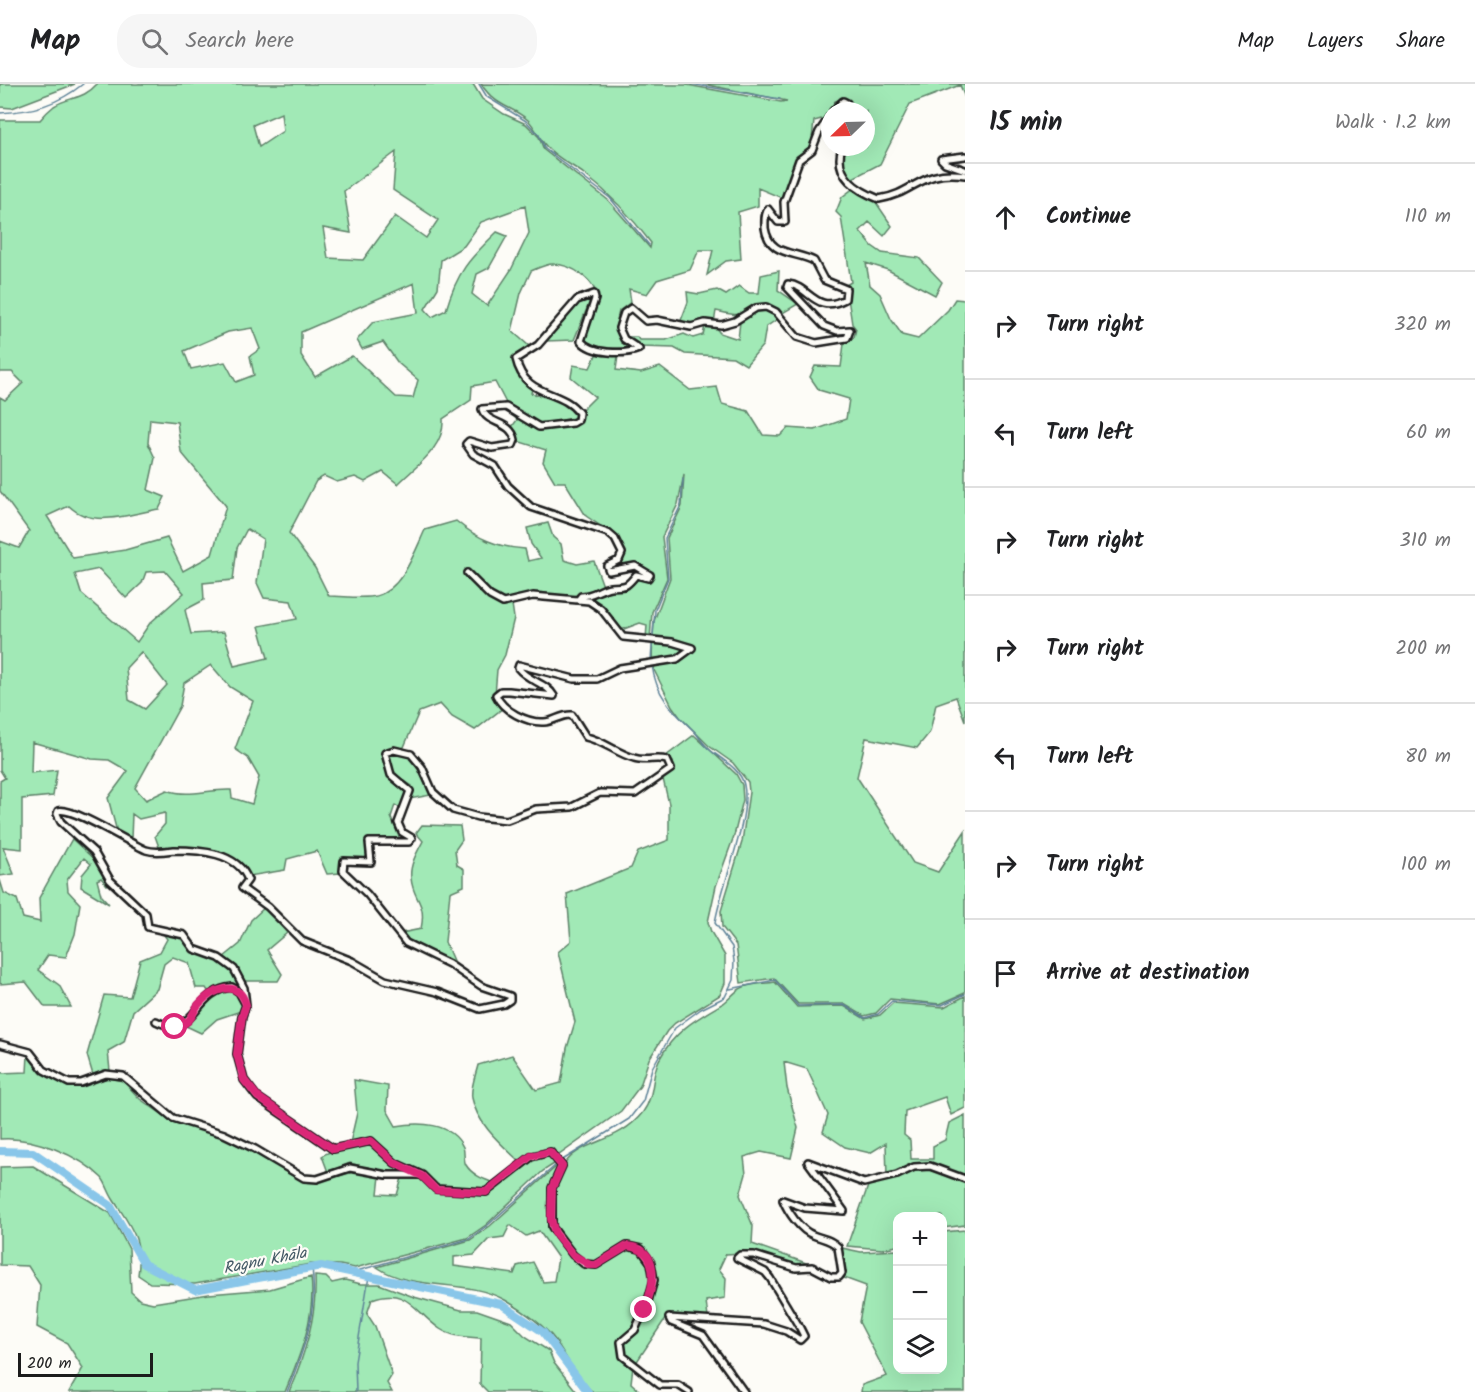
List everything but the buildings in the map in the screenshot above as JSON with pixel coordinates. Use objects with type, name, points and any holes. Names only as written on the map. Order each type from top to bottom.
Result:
[{"type":"street","points":[[578,600],[581,596],[597,594],[607,588],[622,588],[636,575],[648,578],[650,575],[635,566],[609,572],[607,566],[622,556],[615,539],[602,530],[531,507],[508,486],[495,466],[473,454],[466,444],[469,441],[492,448],[513,445],[515,440],[509,429],[488,418],[482,409],[506,407],[539,427],[573,423],[578,420],[579,413],[573,404],[539,392],[528,380],[516,359],[538,345],[577,300],[594,294],[595,299],[581,341],[589,348],[599,350],[619,352],[639,350],[624,339],[619,328],[624,313],[631,308],[646,321],[657,320],[691,327],[705,323],[729,324],[756,308],[766,307],[776,312],[797,337],[816,343],[847,338],[850,330],[837,331],[824,326],[787,287],[788,284],[793,285],[812,299],[823,303],[845,299],[846,289],[824,280],[814,261],[784,254],[767,237],[765,219],[768,209],[778,222],[785,222],[784,202],[798,160],[812,150],[821,129]]},
{"type":"street","points":[[840,156],[842,174],[858,188],[879,199],[937,173],[965,172]]},
{"type":"street","points":[[965,156],[941,159],[965,172]]},
{"type":"street","points":[[467,573],[490,596],[503,603],[533,596],[589,602],[601,609],[623,637],[672,642],[692,648],[677,659],[620,668],[597,679],[574,679],[519,665],[518,668],[522,674],[547,688],[554,696],[501,691],[496,695],[511,712],[542,723],[572,715],[586,736],[601,740],[622,754],[635,759],[667,760],[671,769],[668,773],[635,794],[600,793],[572,807],[536,809],[507,820],[478,817],[453,810],[434,792],[422,767],[411,754],[387,751],[385,758],[391,775],[410,791],[398,823],[402,832],[412,838],[409,842],[369,842],[370,862],[342,862],[346,876],[367,894],[400,937],[414,947],[449,964],[481,986],[510,996],[510,1000],[504,1004],[480,1009],[437,992],[385,980],[352,961],[309,946],[292,934],[268,907],[242,888],[248,880],[230,860],[208,853],[150,851],[84,818],[63,810],[58,811],[57,814],[61,822],[94,852],[110,880],[146,914],[148,927],[184,935],[194,949],[219,958],[234,969],[244,988],[246,1005],[242,1016],[238,1064],[244,1080],[258,1097],[329,1147],[338,1149],[371,1141],[395,1163],[422,1176],[436,1190],[480,1194],[497,1185],[531,1156],[550,1152],[562,1166],[552,1188],[552,1227],[573,1255],[584,1264],[596,1265],[618,1250],[634,1247],[640,1250],[651,1263],[654,1280],[650,1295],[635,1330],[621,1341],[623,1356],[660,1384],[683,1386],[694,1392]]},
{"type":"street","points":[[156,1022],[166,1026],[180,1026],[187,1022],[205,998],[225,988],[232,987],[239,992],[246,1005]]},
{"type":"street","points":[[0,1044],[30,1052],[44,1070],[69,1083],[81,1083],[106,1074],[123,1077],[173,1118],[213,1130],[255,1149],[304,1178],[317,1179],[350,1168],[387,1175],[422,1176]]},
{"type":"street","points":[[744,1392],[702,1335],[671,1322],[669,1318],[764,1324],[786,1331],[800,1340],[804,1336],[771,1278],[765,1272],[737,1258],[740,1255],[754,1255],[796,1268],[812,1267],[831,1277],[839,1277],[842,1273],[838,1247],[834,1242],[806,1231],[788,1212],[783,1200],[805,1208],[844,1211],[808,1162],[864,1183],[897,1175],[914,1167],[930,1166],[965,1179]]},
{"type":"street","points":[[683,1386],[689,1392]]},
{"type":"green space","points":[[0,84],[75,84],[12,108],[0,107]]},
{"type":"green space","points":[[97,84],[473,84],[482,99],[504,114],[526,124],[539,137],[544,150],[608,200],[650,248],[651,243],[611,198],[584,174],[550,150],[528,120],[498,102],[481,84],[687,85],[781,102],[787,101],[703,84],[965,84],[965,98],[960,85],[910,104],[880,164],[851,179],[842,169],[844,156],[875,156],[875,102],[848,102],[844,98],[834,102],[821,102],[821,119],[814,121],[811,148],[797,156],[794,174],[788,180],[782,198],[758,188],[758,206],[738,212],[741,259],[726,261],[707,275],[713,250],[699,250],[690,270],[657,280],[647,294],[629,289],[631,302],[619,311],[615,329],[621,339],[634,349],[595,347],[583,339],[594,314],[597,299],[596,292],[581,274],[567,267],[553,264],[531,271],[521,293],[512,331],[529,346],[514,357],[521,376],[532,389],[531,393],[565,403],[575,412],[574,418],[539,424],[507,405],[495,382],[472,386],[471,400],[443,419],[435,447],[398,484],[383,472],[365,482],[355,477],[337,482],[324,476],[316,481],[289,533],[315,568],[329,596],[365,597],[385,592],[393,586],[406,569],[425,530],[456,521],[488,541],[525,549],[528,561],[541,558],[531,544],[527,528],[548,523],[553,537],[561,544],[564,560],[577,564],[594,561],[603,586],[595,592],[576,598],[540,595],[498,600],[467,571],[491,598],[504,604],[512,604],[514,618],[505,655],[497,670],[495,695],[503,708],[475,730],[452,717],[440,704],[419,712],[404,747],[385,750],[384,763],[389,774],[408,791],[400,808],[395,805],[391,817],[399,837],[394,841],[369,840],[366,843],[370,860],[343,859],[340,861],[341,873],[327,874],[317,851],[287,859],[285,870],[249,876],[246,871],[234,864],[205,852],[186,849],[160,850],[155,836],[165,824],[165,813],[139,819],[132,814],[131,839],[117,832],[108,798],[128,771],[109,760],[92,759],[32,742],[31,773],[57,770],[53,796],[22,799],[22,849],[3,847],[14,874],[0,876],[0,781],[5,778],[0,770],[0,541],[19,548],[29,531],[0,491],[0,397],[5,400],[23,383],[12,372],[0,372],[0,120],[40,120],[54,106],[87,93]],"holes":[[[281,113],[283,131],[259,147],[253,125]],[[396,152],[393,190],[438,220],[426,238],[395,216],[363,260],[328,258],[323,228],[351,233],[344,191]],[[525,206],[529,233],[511,270],[487,306],[472,294],[477,274],[489,268],[507,236],[497,232],[465,267],[446,310],[432,317],[425,309],[438,288],[441,260],[464,246],[481,222]],[[414,283],[418,313],[373,322],[357,340],[362,349],[383,342],[398,363],[418,380],[413,398],[396,397],[352,356],[315,377],[301,355],[301,332]],[[252,328],[260,349],[250,356],[254,375],[236,382],[225,362],[191,369],[184,351],[228,332]],[[150,419],[177,422],[181,452],[226,506],[212,555],[183,571],[167,538],[125,550],[73,558],[47,516],[69,506],[89,517],[100,518],[112,518],[159,509],[165,497],[148,490],[155,458],[148,443]],[[247,529],[263,539],[257,583],[264,598],[291,601],[297,619],[259,626],[268,658],[234,666],[224,632],[191,634],[185,610],[204,600],[203,583],[233,580],[237,548]],[[99,569],[126,598],[142,583],[146,572],[165,571],[184,593],[150,623],[137,642],[81,593],[75,574]],[[141,652],[167,685],[145,709],[129,700],[126,668]],[[211,665],[230,687],[253,701],[235,749],[248,758],[259,777],[252,804],[232,798],[231,790],[191,793],[167,790],[146,800],[135,788],[180,706],[184,683]]]},
{"type":"green space","points":[[854,188],[873,198],[892,226],[884,236],[869,222],[860,231],[872,246],[882,253],[919,258],[942,282],[935,295],[888,270],[866,263],[870,285],[880,294],[891,319],[902,335],[918,339],[948,310],[955,299],[965,300],[965,721],[956,697],[936,704],[930,732],[917,748],[866,738],[857,777],[913,863],[938,872],[965,831],[965,993],[940,1004],[890,999],[876,1013],[864,1016],[844,1004],[798,1004],[774,978],[741,983],[736,945],[722,927],[721,911],[742,842],[749,792],[748,782],[733,763],[709,746],[680,717],[654,670],[655,664],[682,658],[693,646],[653,637],[654,621],[670,578],[667,538],[682,506],[684,474],[678,504],[662,537],[667,578],[652,612],[650,639],[646,639],[647,625],[640,623],[621,630],[600,605],[581,599],[610,589],[620,590],[637,577],[651,573],[640,565],[608,568],[623,555],[608,531],[586,516],[565,482],[555,482],[543,462],[546,450],[517,441],[511,428],[517,420],[510,412],[543,427],[579,420],[581,411],[595,397],[571,377],[573,365],[590,368],[597,353],[618,356],[616,370],[641,373],[660,367],[690,390],[717,387],[722,404],[748,411],[763,435],[780,436],[788,428],[815,430],[846,419],[849,399],[819,390],[810,377],[815,366],[841,367],[844,344],[854,337],[856,329],[852,324],[846,285],[851,282],[841,217],[836,212],[842,197]]},
{"type":"green space","points":[[779,271],[778,290],[798,304],[781,314],[761,306],[738,314],[716,311],[714,323],[680,323],[688,302],[687,292],[699,294],[717,290],[726,295],[739,286],[749,293],[759,293],[761,275]]},
{"type":"green space","points":[[586,300],[590,301],[574,340],[546,341],[576,305]]},
{"type":"green space","points":[[757,310],[769,310],[779,318],[766,327],[763,345],[746,365],[733,357],[685,354],[674,348],[640,347],[626,337],[637,337],[639,340],[666,340],[684,334],[693,338],[703,335],[705,326],[715,327],[720,333],[738,339],[740,322]]},
{"type":"green space","points":[[652,642],[690,648],[653,662]]},
{"type":"green space","points":[[694,735],[736,774],[742,785],[743,800],[734,836],[716,886],[708,922],[725,956],[725,983],[720,995],[675,1023],[667,1031],[649,1059],[640,1086],[621,1111],[559,1155],[552,1148],[534,1151],[520,1162],[484,1125],[475,1107],[472,1090],[478,1065],[512,1055],[536,1090],[561,1083],[567,1048],[575,1022],[558,952],[571,941],[567,894],[631,868],[638,852],[669,840],[669,804],[663,779],[674,768],[673,762],[666,756]]},
{"type":"green space","points":[[394,752],[412,758],[431,795],[409,799],[412,786],[397,774],[387,757]]},
{"type":"green space","points":[[422,825],[460,826],[462,840],[455,850],[457,865],[464,869],[464,886],[450,892],[445,942],[454,963],[408,940],[401,933],[421,929],[422,912],[412,886],[411,869],[423,841],[416,833]]},
{"type":"green space","points":[[72,839],[97,862],[109,884],[107,885],[101,878],[97,880],[101,895],[109,904],[81,887],[82,875],[91,864],[84,858],[67,880],[68,891],[80,904],[75,934],[66,957],[48,955],[38,970],[59,985],[71,1007],[45,1007],[26,982],[0,984],[0,880],[4,893],[17,899],[23,918],[40,922],[39,898]]},
{"type":"green space","points":[[265,907],[287,933],[267,950],[282,974],[278,981],[245,981],[224,957],[240,944],[251,920]]},
{"type":"green space","points":[[164,935],[179,937],[192,952],[209,956],[223,964],[243,991],[226,986],[210,994],[206,988],[196,988],[189,963],[173,957],[164,964],[157,989],[133,1011],[124,1042],[108,1051],[110,1071],[93,1075],[87,1055],[104,995],[130,997],[140,960],[160,952],[167,939]]},
{"type":"green space","points":[[775,982],[797,1007],[844,1006],[865,1019],[880,1015],[893,1003],[944,1007],[965,996],[965,1108],[951,1115],[945,1097],[905,1111],[904,1135],[910,1140],[911,1159],[933,1159],[933,1146],[945,1140],[949,1123],[965,1115],[965,1177],[928,1165],[911,1165],[887,1178],[886,1143],[870,1153],[845,1147],[823,1132],[828,1115],[807,1069],[784,1062],[787,1088],[798,1128],[791,1158],[761,1152],[744,1157],[746,1174],[740,1195],[753,1226],[752,1244],[809,1264],[796,1266],[743,1253],[726,1254],[719,1269],[726,1278],[725,1298],[706,1301],[708,1318],[667,1316],[636,1363],[623,1352],[624,1340],[640,1323],[653,1294],[654,1278],[646,1253],[626,1245],[594,1263],[579,1256],[558,1233],[555,1226],[553,1214],[557,1182],[564,1165],[574,1154],[615,1135],[629,1126],[643,1112],[647,1106],[659,1060],[679,1033],[743,987]]},
{"type":"green space","points":[[232,990],[243,1003],[241,1011],[217,1019],[201,1033],[186,1026],[211,999]]},
{"type":"green space","points":[[28,1055],[44,1073],[68,1085],[83,1085],[108,1078],[123,1081],[140,1099],[172,1121],[226,1138],[305,1181],[314,1182],[358,1171],[380,1176],[378,1194],[397,1195],[402,1178],[418,1178],[437,1191],[484,1195],[501,1186],[531,1160],[550,1155],[557,1162],[543,1171],[486,1225],[467,1238],[355,1268],[311,1264],[195,1284],[150,1283],[138,1275],[139,1252],[134,1234],[102,1178],[81,1162],[54,1149],[26,1141],[0,1139],[0,1073],[27,1072]]},
{"type":"green space","points":[[354,1080],[388,1086],[387,1110],[396,1126],[424,1124],[443,1128],[458,1139],[463,1147],[465,1163],[469,1168],[494,1183],[479,1191],[437,1187],[399,1162],[374,1140],[362,1138],[350,1143],[357,1113]]},
{"type":"green space","points":[[362,1143],[375,1148],[400,1169],[415,1173],[387,1173],[350,1163],[328,1172],[322,1156],[331,1151]]},
{"type":"green space","points":[[559,1164],[558,1173],[551,1186],[547,1211],[554,1231],[567,1248],[584,1265],[597,1266],[626,1248],[644,1256],[649,1263],[650,1271],[646,1300],[636,1325],[622,1339],[619,1348],[626,1362],[633,1366],[631,1383],[641,1392],[593,1392],[577,1374],[545,1328],[505,1300],[474,1289],[407,1280],[377,1267],[470,1240],[490,1226]],"holes":[[[510,1225],[526,1236],[539,1231],[558,1258],[554,1281],[543,1282],[533,1262],[517,1266],[514,1274],[454,1266],[454,1257],[474,1255],[489,1239],[504,1237]]]},
{"type":"green space","points":[[33,1166],[110,1213],[129,1249],[131,1292],[140,1300],[153,1303],[209,1294],[270,1289],[311,1277],[311,1307],[306,1336],[285,1392],[69,1392],[83,1368],[67,1343],[37,1327],[40,1285],[28,1266],[0,1265],[0,1167]]},
{"type":"green space","points":[[930,1168],[965,1180],[965,1225],[947,1227],[947,1212],[893,1212],[893,1247],[882,1249],[847,1246],[868,1186],[914,1169]]},
{"type":"green space","points":[[965,1230],[965,1392],[861,1392],[862,1385],[887,1376],[859,1322],[866,1286],[844,1278],[842,1248],[861,1252],[893,1250],[893,1374],[947,1374],[947,1232]]},
{"type":"green space","points":[[315,1276],[326,1277],[332,1283],[345,1280],[361,1284],[379,1284],[414,1297],[461,1310],[477,1310],[511,1322],[525,1336],[549,1351],[554,1363],[577,1392],[488,1392],[480,1384],[481,1338],[449,1334],[402,1298],[384,1296],[372,1299],[367,1314],[375,1326],[392,1375],[387,1383],[392,1392],[289,1392],[309,1335],[314,1306]]},
{"type":"waterway","points":[[0,113],[44,106],[64,97],[83,84]]},
{"type":"waterway","points":[[479,84],[487,97],[526,121],[539,135],[545,149],[610,198],[649,245]]},
{"type":"waterway","points":[[691,84],[780,99]]},
{"type":"waterway","points":[[651,660],[655,610],[668,578],[665,538],[681,505],[683,479]]},
{"type":"waterway","points":[[561,1161],[629,1119],[643,1101],[652,1068],[675,1028],[701,1009],[725,997],[733,980],[732,947],[715,923],[743,816],[744,785],[735,769],[708,748],[667,703],[657,686],[652,665]]},
{"type":"waterway","points":[[730,989],[775,980],[798,1006],[844,1005],[865,1018],[878,1014],[892,1001],[942,1005],[965,994]]},
{"type":"waterway","name":"Ragnu Khāla","points":[[0,1151],[33,1152],[110,1205],[144,1264],[195,1290],[321,1266],[501,1304],[543,1332],[588,1392]]},
{"type":"waterway","points":[[353,1272],[469,1239],[557,1164]]},
{"type":"waterway","points":[[287,1392],[308,1332],[313,1301],[312,1268]]},
{"type":"waterway","points":[[356,1392],[355,1362],[369,1276]]},
{"type":"route","points":[[175,1027],[187,1022],[205,998],[232,987],[239,992],[246,1005],[242,1016],[237,1054],[238,1064],[248,1087],[258,1097],[333,1149],[371,1141],[395,1163],[422,1176],[436,1190],[447,1188],[480,1194],[497,1185],[531,1156],[550,1152],[562,1166],[552,1188],[550,1209],[555,1233],[564,1241],[573,1255],[584,1264],[596,1265],[627,1246],[634,1247],[646,1255],[651,1263],[654,1280],[644,1310]]}]
